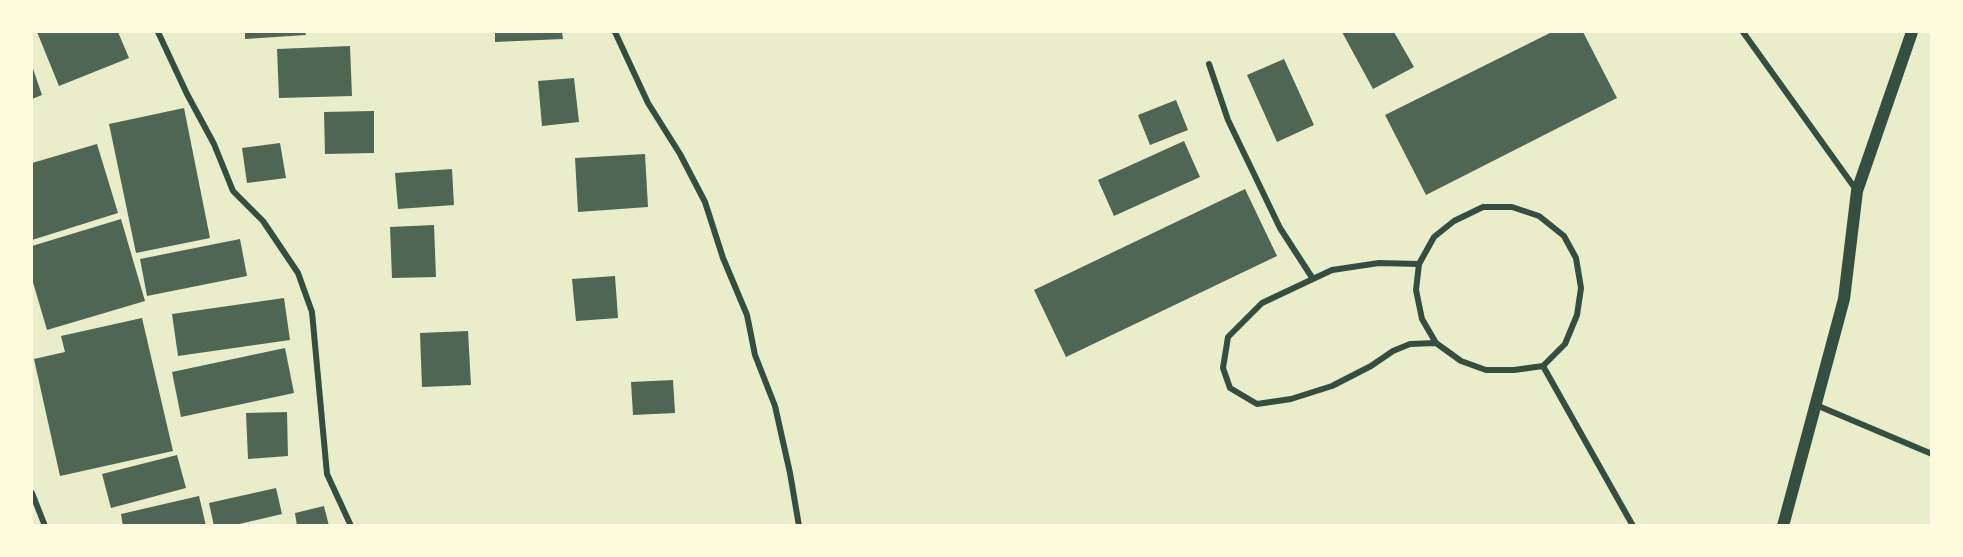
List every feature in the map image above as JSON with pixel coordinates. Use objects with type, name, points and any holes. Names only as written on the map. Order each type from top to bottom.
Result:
[{"type":"main road","points":[[1783,525],[1844,299],[1857,191],[1912,32]]},
{"type":"street","points":[[158,32],[214,144],[233,191],[263,221],[298,273],[312,312],[327,474],[351,525]]},
{"type":"street","points":[[615,32],[648,103],[680,154],[705,202],[723,258],[747,315],[755,355],[775,406],[799,525]]},
{"type":"street","points":[[1743,32],[1857,191]]},
{"type":"street","points":[[1209,64],[1228,120],[1280,228],[1313,279]]},
{"type":"street","points":[[1483,207],[1512,207],[1539,216],[1564,236],[1576,258],[1581,288],[1577,315],[1565,344],[1543,366],[1514,370],[1486,370],[1461,361],[1436,343],[1422,319],[1416,290],[1419,264],[1434,237],[1454,221],[1483,207]]},
{"type":"street","points":[[1419,264],[1379,263],[1332,270],[1262,303],[1228,337],[1223,368],[1230,388],[1257,404],[1291,399],[1332,386],[1371,366],[1392,351],[1410,344],[1436,343]]},
{"type":"street","points":[[1543,366],[1633,525]]},
{"type":"street","points":[[1815,404],[1932,454]]},
{"type":"street","points":[[32,493],[45,525]]},
{"type":"building","points":[[37,32],[118,32],[129,58],[59,86]]},
{"type":"building","points":[[245,32],[305,32],[306,35],[245,39]]},
{"type":"building","points":[[495,32],[562,32],[563,39],[495,42]]},
{"type":"building","points":[[1342,32],[1394,32],[1414,67],[1373,89]]},
{"type":"building","points":[[1552,32],[1583,32],[1617,98],[1426,195],[1385,115]]},
{"type":"building","points":[[350,46],[352,96],[279,98],[277,49]]},
{"type":"building","points":[[1284,59],[1314,125],[1277,142],[1247,75]]},
{"type":"building","points":[[32,66],[42,95],[32,99]]},
{"type":"building","points":[[574,78],[579,122],[542,126],[538,81]]},
{"type":"building","points":[[1176,100],[1188,130],[1150,145],[1138,115]]},
{"type":"building","points":[[184,108],[210,238],[136,253],[109,124]]},
{"type":"building","points":[[374,111],[374,153],[325,154],[324,112]]},
{"type":"building","points":[[1184,141],[1200,177],[1114,216],[1098,180]]},
{"type":"building","points":[[280,143],[286,178],[247,183],[242,148]]},
{"type":"building","points":[[97,144],[118,213],[32,240],[32,163]]},
{"type":"building","points":[[645,154],[648,207],[578,212],[575,158]]},
{"type":"building","points":[[452,169],[454,205],[398,209],[395,173]]},
{"type":"building","points":[[1245,189],[1277,256],[1066,357],[1034,290]]},
{"type":"building","points":[[121,219],[145,301],[47,330],[32,279],[32,246]]},
{"type":"building","points":[[434,225],[436,277],[392,278],[390,227]]},
{"type":"building","points":[[240,239],[247,276],[147,296],[140,259]]},
{"type":"building","points":[[615,276],[618,318],[576,321],[572,279]]},
{"type":"building","points":[[284,298],[290,340],[178,356],[172,314]]},
{"type":"building","points":[[142,318],[173,451],[60,476],[34,359],[65,352],[61,336]]},
{"type":"building","points":[[468,331],[471,385],[422,387],[420,333]]},
{"type":"building","points":[[285,348],[294,393],[181,417],[172,372]]},
{"type":"building","points":[[673,380],[675,413],[633,415],[631,382]]},
{"type":"building","points":[[287,412],[288,456],[248,459],[246,413]]},
{"type":"building","points":[[177,455],[186,488],[111,508],[102,474]]},
{"type":"building","points":[[276,488],[282,514],[231,526],[214,526],[209,503]]},
{"type":"building","points":[[199,496],[206,526],[123,526],[121,514]]},
{"type":"building","points":[[324,506],[329,526],[297,526],[295,513]]}]
